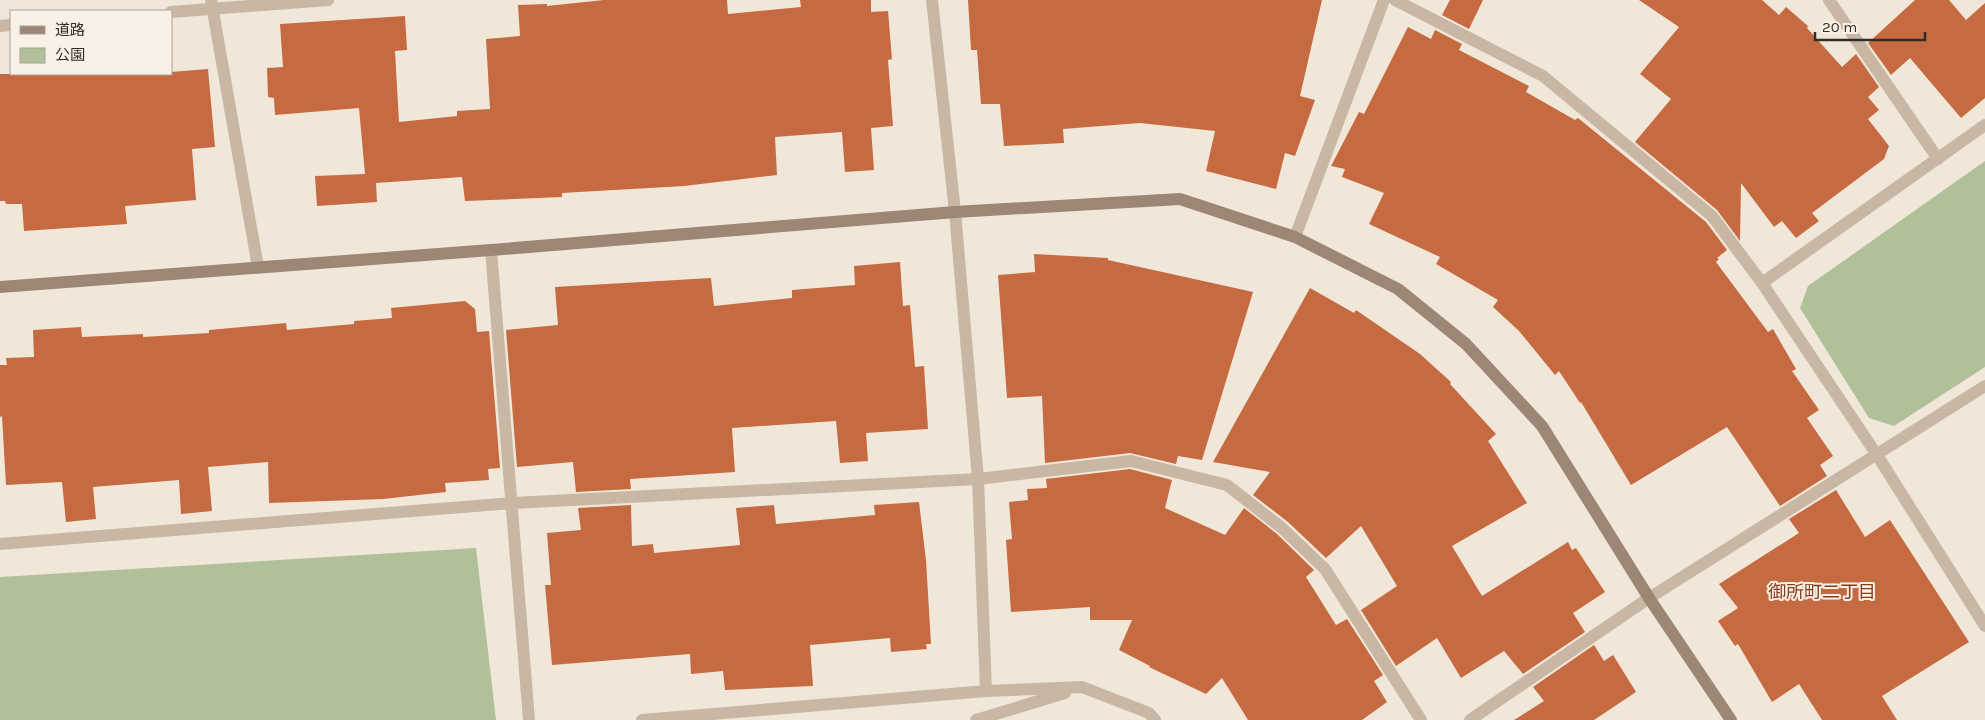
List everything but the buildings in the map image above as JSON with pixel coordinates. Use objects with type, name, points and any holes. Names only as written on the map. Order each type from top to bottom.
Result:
[{"type":"street","points":[[172,12],[211,5],[328,0]]},
{"type":"street","points":[[932,0],[955,212],[978,479],[986,691]]},
{"type":"street","points":[[1295,237],[1384,0]]},
{"type":"street","points":[[1395,0],[1544,76],[1712,216],[1762,283],[1877,455],[1985,626]]},
{"type":"street","points":[[1829,0],[1938,159]]},
{"type":"street","points":[[211,5],[258,267]]},
{"type":"street","points":[[1762,283],[1985,125]]},
{"type":"street","points":[[0,287],[492,250],[955,212],[1180,199],[1295,237],[1398,289],[1466,344],[1542,426],[1649,598],[1731,720]]},
{"type":"street","points":[[492,250],[529,720]]},
{"type":"street","points":[[1470,720],[1649,598],[1985,386]]},
{"type":"street","points":[[0,544],[513,503],[978,479],[1131,461],[1227,485],[1282,528],[1325,569],[1421,720]]},
{"type":"street","points":[[976,720],[1082,687]]},
{"type":"street","points":[[642,720],[986,691],[1082,687],[1149,713],[1155,720]]},
{"type":"green space","points":[[1985,161],[1985,367],[1894,426],[1869,418],[1800,308],[1808,286]]},
{"type":"green space","points":[[476,548],[496,720],[0,720],[0,577]]},
{"type":"district","name":"御所町二丁目","points":[[1822,592]]}]
